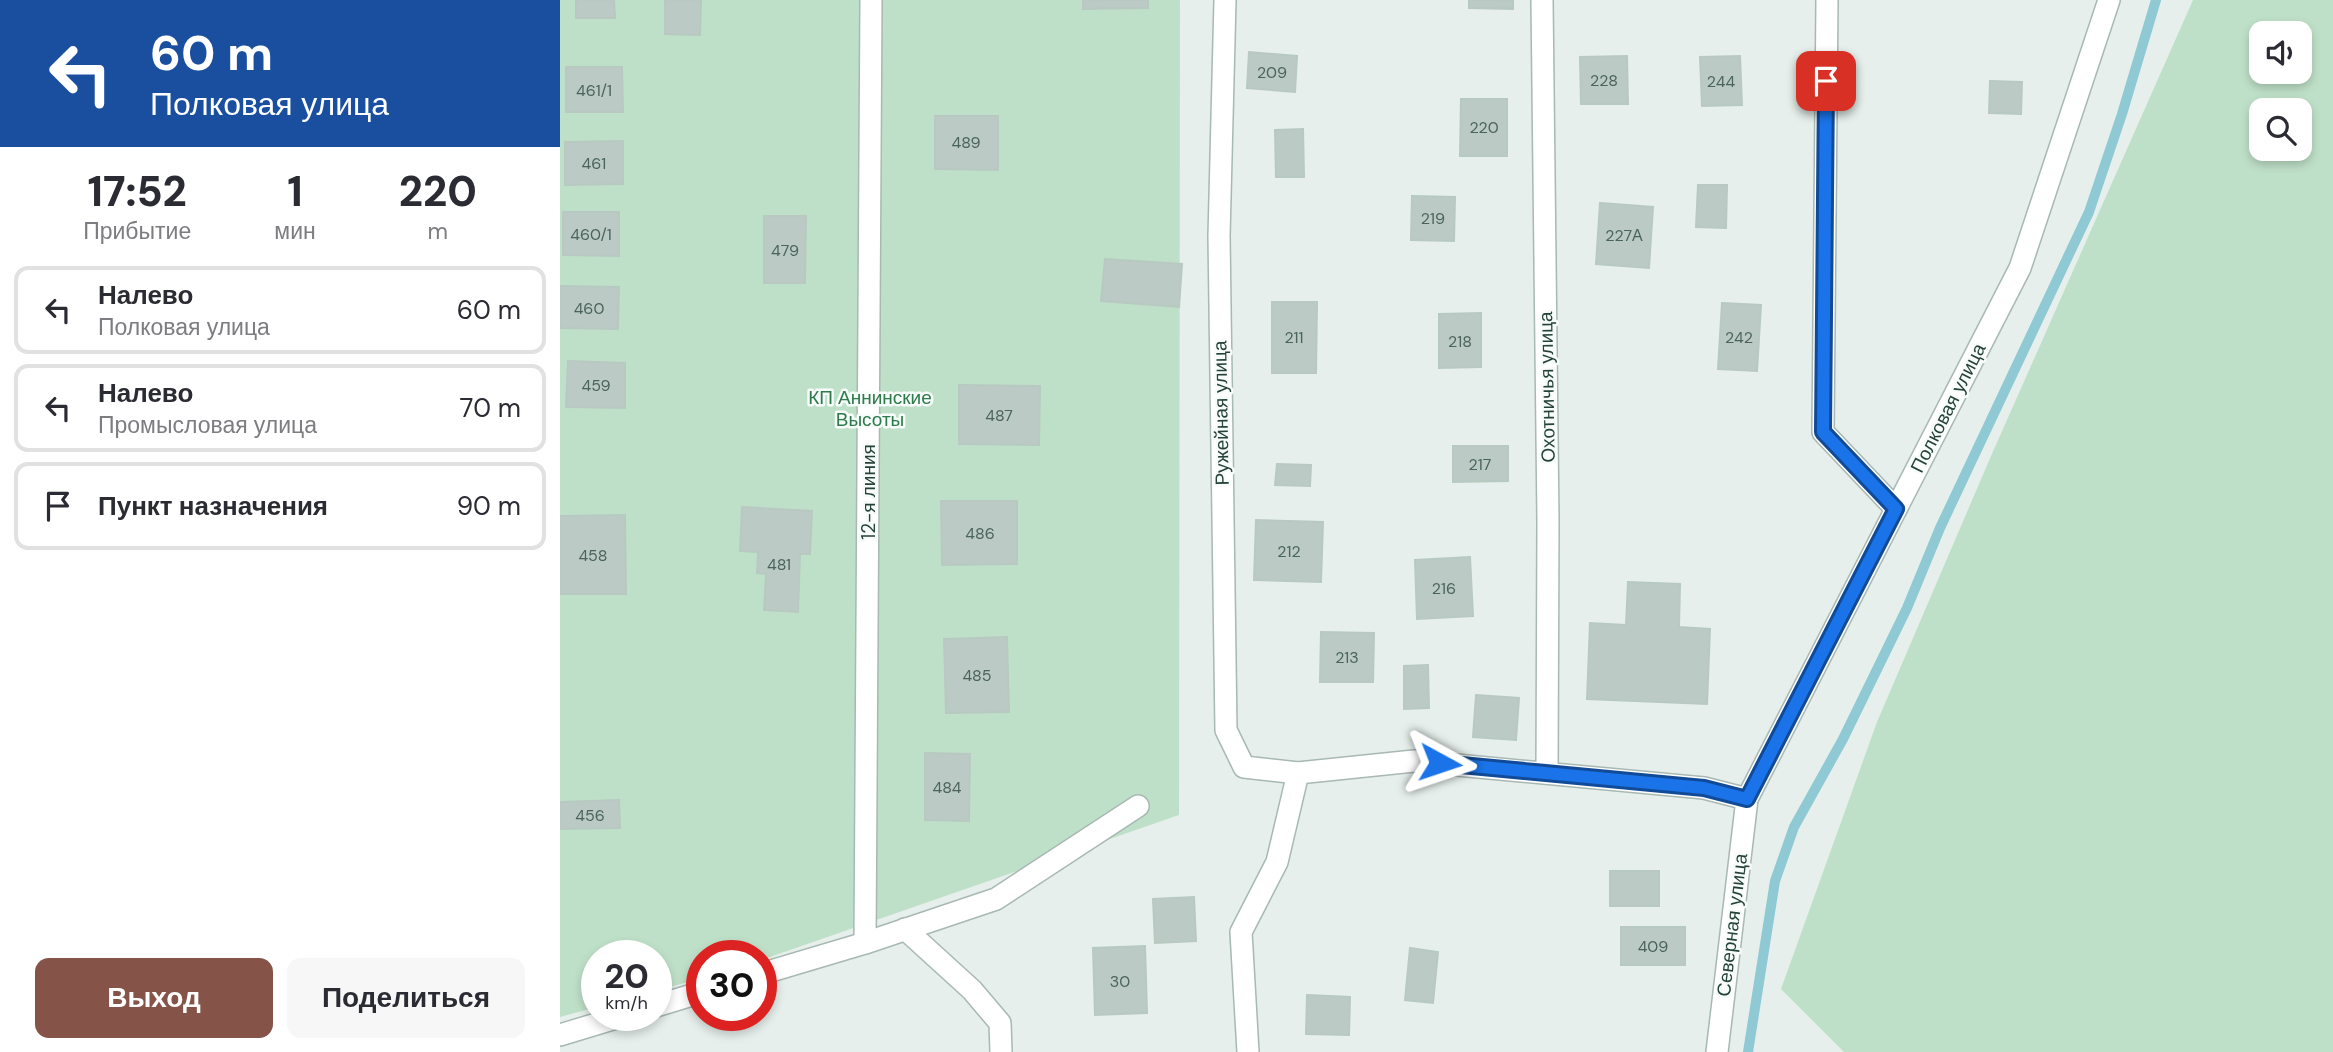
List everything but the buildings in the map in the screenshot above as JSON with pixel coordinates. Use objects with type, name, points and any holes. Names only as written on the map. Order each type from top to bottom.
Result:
[{"type":"street","name":"12-я линия","points":[[865,943],[871,0]]},
{"type":"street","name":"Ружейная улица","points":[[1225,0],[1219,236],[1226,730],[1244,767],[1298,773]]},
{"type":"street","name":"Охотничья улица","points":[[1542,0],[1548,522],[1547,773]]},
{"type":"street","points":[[1827,0],[1823,432],[1896,509]]},
{"type":"street","name":"Полковая улица","points":[[1747,799],[2020,268],[2109,0]]},
{"type":"street","points":[[1248,1052],[1241,932],[1277,862],[1298,773],[1413,761],[1704,788],[1747,799]]},
{"type":"street","name":"Северная улица","points":[[1717,1052],[1747,799]]},
{"type":"street","points":[[777,969],[996,899],[1138,806]]},
{"type":"street","points":[[905,929],[972,990],[1000,1023],[1001,1052]]},
{"type":"street","points":[[560,1035],[581,1029]]},
{"type":"green space","name":"КП Аннинские Высоты","points":[[560,0],[1180,0],[1179,815],[777,954],[777,940],[686,940],[686,983],[672,986],[672,940],[581,940],[581,1011],[560,1017]]},
{"type":"green space","points":[[2193,0],[2333,0],[2333,1052],[1844,1052],[1781,989],[1877,722],[1991,456]]},
{"type":"waterway","points":[[1748,1052],[1775,881],[1794,827],[1843,739],[1907,608],[1940,528],[2089,212],[2156,0]]},
{"type":"route","points":[[1440,763],[1704,788],[1747,799],[1896,509],[1823,432],[1826,81]]}]
